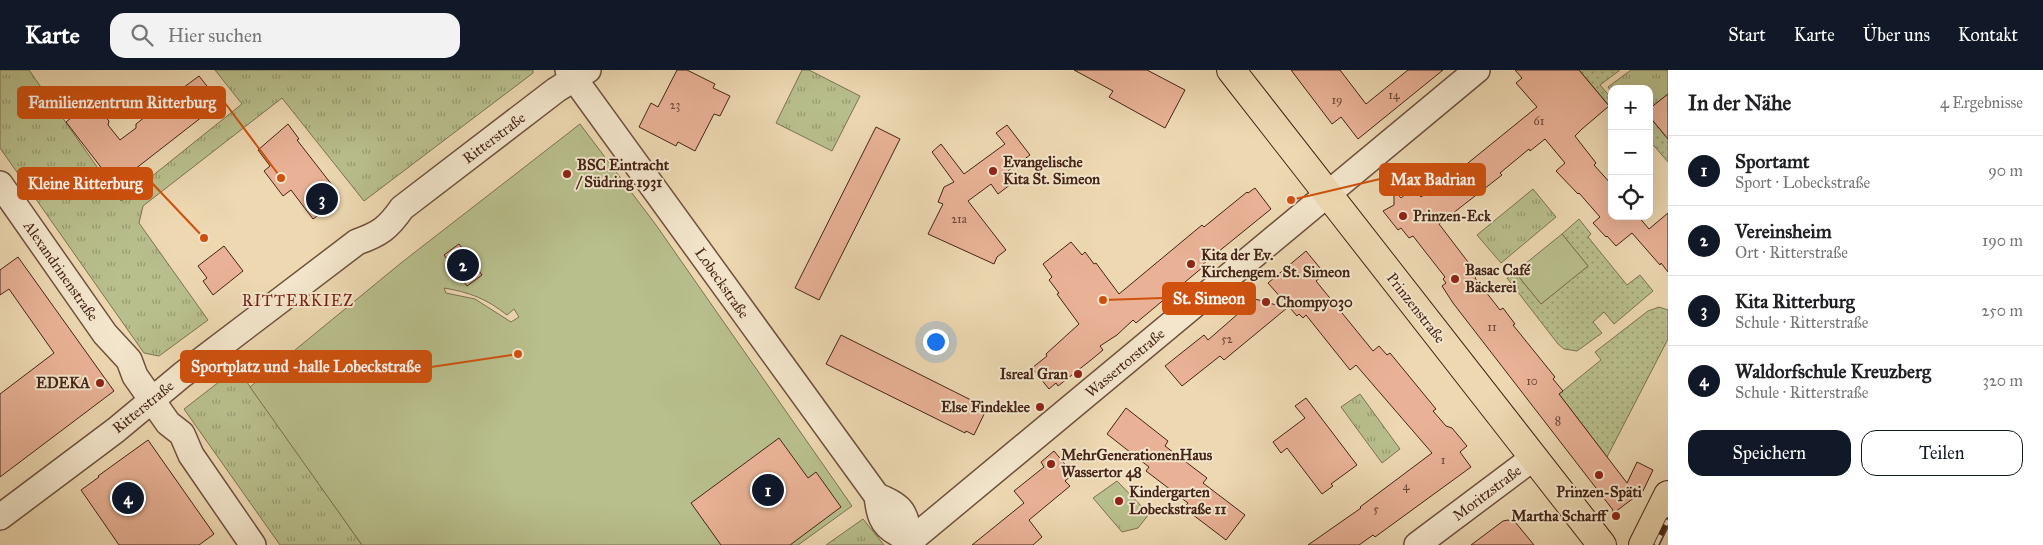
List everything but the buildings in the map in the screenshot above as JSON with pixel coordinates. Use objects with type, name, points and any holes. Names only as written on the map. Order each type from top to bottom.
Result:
[{"type":"main road","name":"Prinzenstraße","points":[[1231,70],[1602,545]]},
{"type":"main road","points":[[1643,545],[1668,495]]},
{"type":"street","name":"Wassertorstraße","points":[[912,543],[1327,193],[1478,70]]},
{"type":"street","name":"Ritterstraße","points":[[0,517],[116,430],[182,376],[357,242],[368,224],[381,214],[402,208],[577,73]]},
{"type":"street","name":"Lobeckstraße","points":[[577,73],[877,496],[879,515],[890,529],[912,543]]},
{"type":"street","name":"Alexandrinenstraße","points":[[0,184],[105,334],[119,361],[135,376],[168,423],[182,434],[191,455],[253,545]]},
{"type":"street","name":"Moritzstraße","points":[[1417,545],[1533,458]]},
{"type":"green space","points":[[0,70],[29,70],[121,201],[242,104],[215,70],[533,70],[533,73],[364,201],[282,98],[143,206],[139,223],[208,320],[159,356],[144,353],[0,148]]},
{"type":"green space","points":[[802,70],[809,70],[860,96],[832,151],[776,123]]},
{"type":"green space","points":[[1579,70],[1620,70],[1600,85],[1608,94],[1608,104]]},
{"type":"green space","points":[[1631,70],[1668,70],[1668,94],[1653,106],[1653,85],[1611,85]]},
{"type":"green space","points":[[1653,121],[1668,139],[1668,162],[1653,145]]},
{"type":"green space","points":[[580,124],[656,225],[852,506],[798,545],[362,545],[250,387],[401,263]],"holes":[[[444,288],[485,300],[507,315],[514,309],[519,317],[511,322],[475,299],[446,293]]]},
{"type":"green space","points":[[1533,189],[1556,217],[1501,263],[1477,235]]},
{"type":"green space","points":[[1579,219],[1591,234],[1588,237],[1627,285],[1640,275],[1653,291],[1614,324],[1604,312],[1593,322],[1602,333],[1577,351],[1564,349],[1558,344],[1507,278],[1515,272],[1541,304],[1588,266],[1562,234]]},
{"type":"green space","points":[[1562,234],[1588,266],[1541,304],[1515,272]]},
{"type":"green space","points":[[1659,307],[1668,310],[1668,339],[1607,457],[1559,394],[1601,360],[1595,352],[1648,311]]},
{"type":"green space","points":[[237,368],[362,545],[280,545],[184,409]]},
{"type":"green space","points":[[1360,394],[1400,449],[1382,463],[1341,407]]},
{"type":"green space","points":[[1117,481],[1149,514],[1138,528],[1122,532],[1093,498]]},
{"type":"green space","points":[[863,519],[884,545],[826,545]]},
{"type":"railway","points":[[1656,545],[1668,520]]},
{"type":"place","name":"Evangelische Kita St. Simeon","points":[[993,171]]},
{"type":"place","name":"BSC Eintracht / Südring 1931","points":[[567,174]]},
{"type":"place","name":"Familienzentrum Ritterburg","points":[[281,178]]},
{"type":"place","name":"Kita Ritterburg","points":[[322,199]]},
{"type":"place","name":"Max Badrian","points":[[1291,200]]},
{"type":"place","name":"Prinzen-Eck","points":[[1403,216]]},
{"type":"place","name":"Kleine Ritterburg","points":[[204,238]]},
{"type":"place","name":"Kita der Ev. Kirchengem. St. Simeon","points":[[1191,264]]},
{"type":"place","name":"Vereinsheim","points":[[463,265]]},
{"type":"place","name":"Basac Café Bäckerei","points":[[1455,279]]},
{"type":"place","name":"St. Simeon","points":[[1103,300]]},
{"type":"place","name":"Chompy030","points":[[1266,302]]},
{"type":"place","name":"Sportplatz und -halle Lobeckstraße","points":[[518,354]]},
{"type":"place","name":"Isreal Gran","points":[[1078,374]]},
{"type":"place","name":"EDEKA","points":[[100,383]]},
{"type":"place","name":"Else Findeklee","points":[[1040,407]]},
{"type":"place","name":"MehrGenerationenHaus Wassertor 48","points":[[1051,464]]},
{"type":"place","name":"Prinzen-Späti","points":[[1599,475]]},
{"type":"place","name":"Sportamt","points":[[768,490]]},
{"type":"place","name":"Waldorfschule Kreuzberg","points":[[128,498]]},
{"type":"place","name":"Kindergarten Lobeckstraße 11","points":[[1119,501]]},
{"type":"place","name":"Martha Scharff","points":[[1616,516]]},
{"type":"district","name":"RITTERKIEZ","points":[[298,300]]}]
